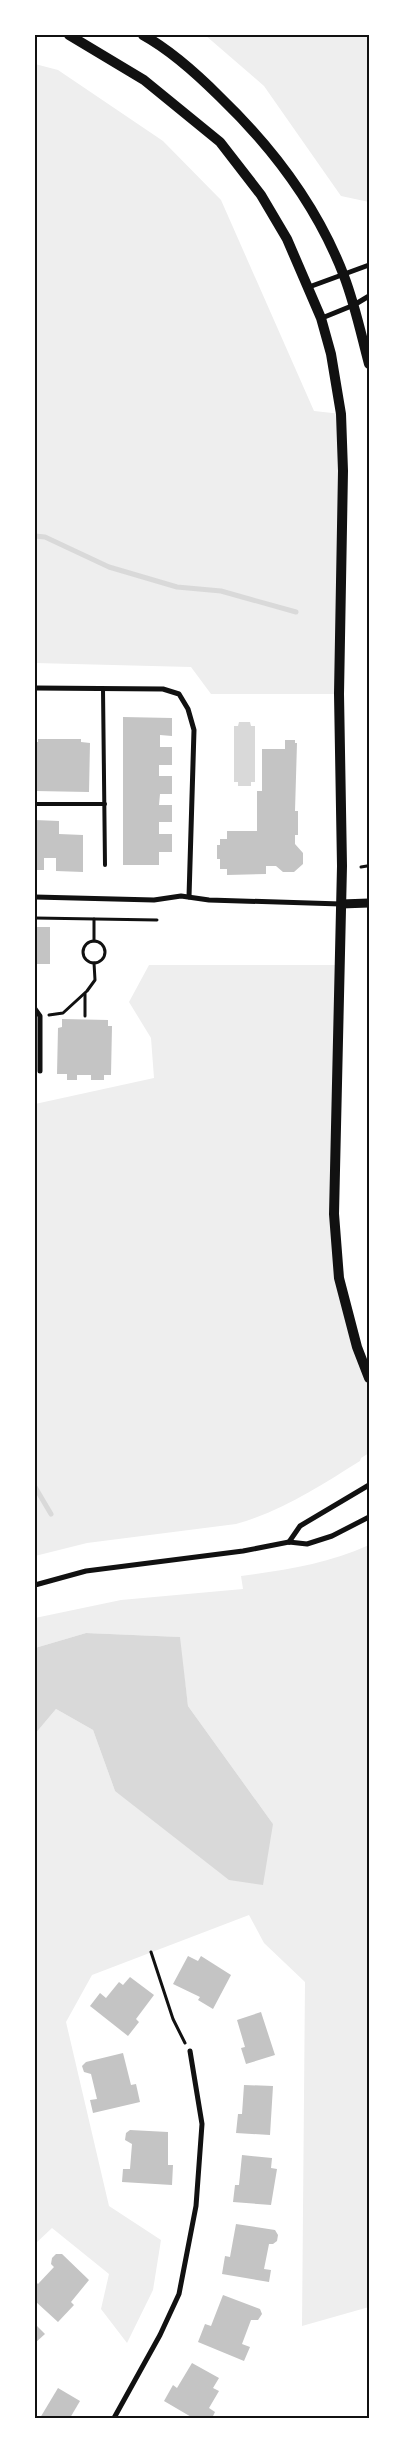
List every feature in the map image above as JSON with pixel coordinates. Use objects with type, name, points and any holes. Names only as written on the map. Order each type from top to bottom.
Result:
[{"type":"main road","points":[[69,35],[144,80],[220,142],[261,195],[287,240],[321,318],[331,354],[341,414],[343,471],[339,694],[341,904],[334,1214],[339,1278],[357,1347],[369,1378]]},
{"type":"main road","points":[[143,35],[194,72],[249,125],[292,180],[319,223],[344,275],[354,305],[369,364]]},
{"type":"street","points":[[309,287],[369,265]]},
{"type":"street","points":[[321,318],[354,305],[369,296]]},
{"type":"street","points":[[35,688],[163,689],[179,694],[188,708],[194,730],[189,897]]},
{"type":"street","points":[[35,897],[154,900],[189,897],[209,900],[341,904],[369,903]]},
{"type":"street","points":[[35,1008],[40,1016],[40,1070]]},
{"type":"street","points":[[289,1542],[300,1526],[369,1485]]},
{"type":"street","points":[[35,1585],[86,1571],[243,1551],[289,1542],[306,1544],[332,1536],[369,1517]]},
{"type":"street","points":[[114,2418],[160,2335],[179,2294],[196,2206],[202,2124],[190,2051]]},
{"type":"lane","points":[[104,688],[105,865]]},
{"type":"lane","points":[[35,804],[105,804]]},
{"type":"path","points":[[361,867],[367,866]]},
{"type":"path","points":[[35,918],[157,920]]},
{"type":"path","points":[[94,919],[94,941]]},
{"type":"path","points":[[94,941],[101,944],[105,952],[101,961],[94,963],[87,961],[83,952],[87,944],[94,941]]},
{"type":"path","points":[[40,1016],[64,1012],[84,993],[95,980],[94,963]]},
{"type":"path","points":[[84,993],[85,1016]]},
{"type":"path","points":[[152,1952],[173,2019],[190,2051]]},
{"type":"shaded area","points":[[205,35],[369,35],[369,202],[341,196],[264,86]]},
{"type":"shaded area","points":[[35,64],[58,70],[163,141],[221,200],[314,411],[341,414],[339,694],[211,694],[191,667],[35,663]]},
{"type":"shaded area","points":[[239,722],[250,722],[251,726],[255,726],[255,782],[251,782],[251,786],[238,786],[238,782],[234,782],[234,726],[238,726]]},
{"type":"shaded area","points":[[149,965],[340,965],[334,1214],[339,1278],[369,1378],[369,1453],[330,1480],[285,1505],[253,1519],[236,1524],[87,1543],[35,1556],[35,1104],[154,1078],[151,1038],[129,1002]]},
{"type":"shaded area","points":[[369,1545],[369,2307],[302,2326],[305,1982],[264,1943],[249,1915],[92,1975],[66,2022],[109,2206],[161,2240],[153,2290],[127,2343],[101,2309],[109,2274],[52,2228],[35,2244],[35,1734],[56,1709],[93,1730],[115,1791],[273,1824],[188,1706],[179,1637],[86,1633],[35,1648],[35,1618],[121,1600],[243,1589],[241,1576],[322,1562]]},
{"type":"shaded area","points":[[86,1633],[180,1637],[188,1706],[273,1824],[263,1885],[229,1880],[115,1791],[93,1730],[56,1709],[35,1734],[35,1648]]},
{"type":"building","points":[[123,717],[172,718],[172,736],[160,735],[160,747],[172,747],[172,765],[159,765],[159,776],[172,776],[172,794],[160,794],[159,805],[172,805],[172,822],[159,822],[159,834],[172,834],[172,852],[159,852],[159,865],[123,865]]},
{"type":"building","points":[[38,739],[81,739],[81,742],[90,743],[89,792],[35,791],[35,742],[38,742]]},
{"type":"building","points":[[285,740],[295,740],[295,743],[297,743],[295,811],[298,811],[298,835],[295,835],[295,844],[303,853],[303,864],[294,872],[283,872],[276,866],[266,866],[266,874],[227,875],[227,869],[220,869],[220,859],[217,859],[217,845],[220,845],[220,839],[227,839],[227,831],[257,831],[257,791],[262,791],[262,749],[285,749]]},
{"type":"building","points":[[35,820],[59,821],[59,834],[83,835],[83,872],[56,871],[56,858],[44,858],[44,870],[35,870]]},
{"type":"building","points":[[35,927],[50,927],[50,964],[35,964]]},
{"type":"building","points":[[62,1019],[108,1020],[108,1026],[112,1026],[111,1075],[104,1075],[104,1080],[91,1080],[91,1075],[77,1075],[77,1080],[67,1080],[67,1074],[57,1074],[58,1028],[62,1027]]},
{"type":"building","points":[[188,1956],[198,1961],[201,1956],[231,1975],[213,2009],[198,2000],[200,1997],[173,1984]]},
{"type":"building","points":[[130,1977],[154,1995],[136,2019],[139,2022],[128,2036],[90,2006],[100,1993],[106,1998],[119,1982],[123,1985]]},
{"type":"building","points":[[261,2012],[275,2055],[246,2064],[241,2048],[245,2047],[237,2020]]},
{"type":"building","points":[[123,2053],[131,2085],[136,2084],[140,2102],[93,2113],[90,2100],[97,2099],[91,2074],[84,2072],[82,2066],[86,2062]]},
{"type":"building","points":[[244,2085],[273,2086],[270,2135],[236,2133],[238,2114],[242,2114]]},
{"type":"building","points":[[130,2130],[168,2132],[168,2165],[173,2165],[172,2185],[122,2182],[123,2169],[130,2169],[132,2144],[125,2140],[126,2133]]},
{"type":"building","points":[[242,2155],[272,2158],[271,2168],[277,2169],[271,2205],[233,2202],[235,2185],[239,2185]]},
{"type":"building","points":[[236,2224],[275,2230],[278,2235],[277,2241],[269,2244],[264,2269],[271,2270],[269,2282],[222,2274],[225,2256],[230,2257]]},
{"type":"building","points":[[56,2254],[62,2254],[89,2280],[71,2302],[74,2305],[58,2322],[35,2301],[35,2281],[38,2284],[54,2267],[51,2264],[52,2258]]},
{"type":"building","points":[[223,2295],[260,2309],[262,2314],[258,2320],[251,2320],[242,2344],[250,2347],[244,2361],[198,2342],[205,2324],[211,2326]]},
{"type":"building","points":[[35,2324],[45,2334],[35,2343]]},
{"type":"building","points":[[192,2363],[219,2378],[213,2388],[219,2391],[209,2408],[215,2412],[212,2418],[193,2418],[164,2401],[173,2385],[177,2388]]},
{"type":"building","points":[[58,2388],[80,2401],[70,2418],[40,2418]]},
{"type":"waterway","points":[[35,536],[45,537],[109,567],[177,587],[221,591],[296,612]]},
{"type":"waterway","points":[[35,1487],[51,1514]]}]
